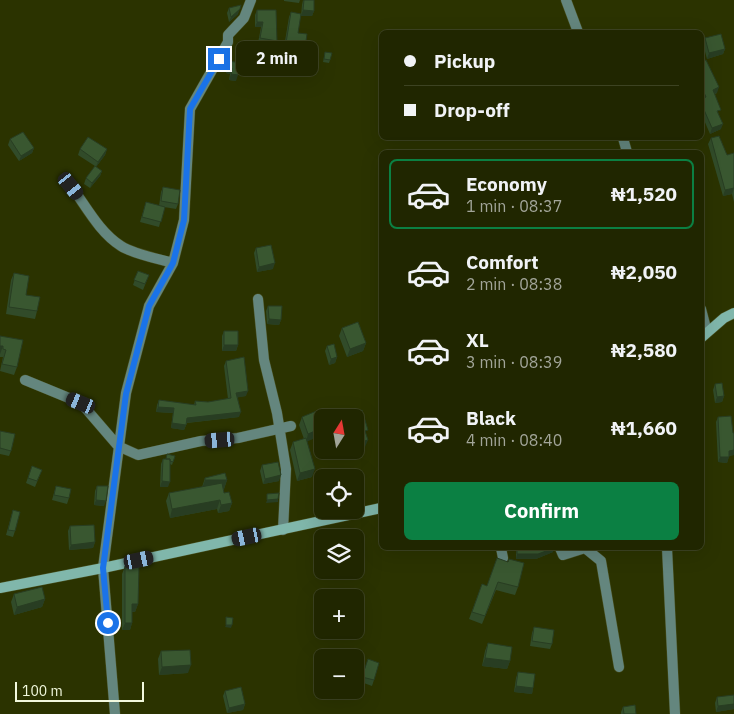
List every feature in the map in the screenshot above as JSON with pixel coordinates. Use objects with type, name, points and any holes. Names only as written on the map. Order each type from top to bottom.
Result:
[{"type":"main road","points":[[704,335],[724,318],[734,313]]},
{"type":"main road","points":[[0,588],[103,568],[379,508]]},
{"type":"street","points":[[115,714],[103,568],[126,394],[149,306],[173,263],[184,220],[190,109],[228,42],[228,35],[244,18],[251,0]]},
{"type":"street","points":[[566,0],[577,30]]},
{"type":"street","points":[[71,186],[95,221],[121,246],[173,263]]},
{"type":"street","points":[[258,299],[264,360],[286,468],[283,530]]},
{"type":"street","points":[[25,380],[81,403],[118,446],[138,455],[201,441],[238,438],[291,426]]},
{"type":"street","points":[[561,550],[563,555],[579,550]]},
{"type":"street","points":[[587,550],[601,561],[619,667]]},
{"type":"street","points":[[667,550],[675,714]]},
{"type":"building","points":[[304,0],[314,0],[314,11],[303,10]]},
{"type":"building","points":[[241,5],[240,9],[231,17],[229,8]]},
{"type":"building","points":[[257,10],[276,10],[277,41],[260,38],[263,22],[257,22]]},
{"type":"building","points":[[291,12],[301,14],[298,33],[307,34],[305,48],[286,43]]},
{"type":"building","points":[[721,34],[725,49],[709,53],[705,38]]},
{"type":"building","points":[[325,52],[332,53],[330,60],[324,59]]},
{"type":"building","points":[[704,60],[706,60],[719,87],[713,90],[721,110],[717,111],[723,124],[712,128],[704,110],[704,98],[706,97],[704,93]]},
{"type":"building","points":[[229,61],[240,63],[238,75],[231,74],[232,68],[228,68]]},
{"type":"building","points":[[23,132],[34,148],[21,156],[10,139]]},
{"type":"building","points":[[719,136],[727,155],[734,153],[734,188],[725,190],[711,138]]},
{"type":"building","points":[[88,137],[107,149],[98,162],[80,149]]},
{"type":"building","points":[[95,166],[102,171],[92,183],[86,178]]},
{"type":"building","points":[[163,187],[180,190],[178,204],[161,201]]},
{"type":"building","points":[[146,202],[165,207],[161,222],[142,217]]},
{"type":"building","points":[[271,245],[275,263],[259,267],[256,248]]},
{"type":"building","points":[[138,271],[149,275],[145,284],[134,280]]},
{"type":"building","points":[[14,273],[29,276],[26,295],[40,297],[37,311],[9,307]]},
{"type":"building","points":[[268,306],[282,306],[281,320],[269,319]]},
{"type":"building","points":[[358,322],[366,343],[350,349],[342,328]]},
{"type":"building","points":[[224,331],[238,331],[238,345],[224,345]]},
{"type":"building","points":[[0,336],[23,340],[17,367],[2,364],[6,350],[3,349],[3,346],[0,346]]},
{"type":"building","points":[[334,344],[337,357],[331,359],[327,346]]},
{"type":"building","points":[[244,357],[248,391],[236,393],[241,412],[187,418],[186,425],[172,423],[174,408],[158,407],[159,400],[196,405],[195,401],[208,402],[231,398],[226,361]]},
{"type":"building","points":[[722,383],[724,396],[717,397],[715,384]]},
{"type":"building","points":[[314,412],[314,431],[308,434],[302,417]]},
{"type":"building","points":[[731,416],[734,450],[729,451],[729,457],[720,457],[718,417]]},
{"type":"building","points":[[364,417],[368,430],[365,431],[368,440],[364,441]]},
{"type":"building","points":[[0,431],[15,434],[11,451],[0,448]]},
{"type":"building","points":[[306,438],[315,469],[300,473],[293,442]]},
{"type":"building","points":[[167,454],[175,456],[173,462],[170,459],[166,459]]},
{"type":"building","points":[[163,459],[170,459],[170,482],[162,481]]},
{"type":"building","points":[[278,462],[281,475],[265,479],[262,465]]},
{"type":"building","points":[[32,466],[42,470],[37,481],[28,478]]},
{"type":"building","points":[[225,473],[227,480],[205,480],[205,478]]},
{"type":"building","points":[[222,483],[224,493],[229,492],[232,503],[221,505],[220,500],[172,509],[169,493]]},
{"type":"building","points":[[56,486],[71,489],[69,498],[54,495]]},
{"type":"building","points":[[97,486],[108,486],[106,501],[96,500]]},
{"type":"building","points":[[279,493],[278,499],[267,500],[267,494]]},
{"type":"building","points":[[13,510],[20,512],[15,531],[8,530]]},
{"type":"building","points":[[94,525],[95,542],[71,545],[70,526]]},
{"type":"building","points":[[517,550],[549,550],[538,554],[517,554]]},
{"type":"building","points":[[497,558],[508,562],[509,559],[524,563],[518,587],[498,582],[485,616],[472,612],[482,584],[487,586]]},
{"type":"building","points":[[125,566],[139,567],[138,604],[132,604],[132,623],[125,623]]},
{"type":"building","points":[[42,587],[45,599],[17,607],[14,594]]},
{"type":"building","points":[[226,617],[233,618],[232,625],[226,625]]},
{"type":"building","points":[[534,627],[554,630],[552,644],[532,641]]},
{"type":"building","points":[[488,643],[512,647],[510,661],[485,658]]},
{"type":"building","points":[[190,650],[191,665],[162,667],[161,651]]},
{"type":"building","points":[[368,659],[379,663],[374,680],[364,678]]},
{"type":"building","points":[[518,672],[535,674],[533,688],[516,686]]},
{"type":"building","points":[[241,687],[245,704],[229,708],[225,691]]},
{"type":"building","points":[[734,695],[734,704],[718,706],[717,697]]},
{"type":"building","points":[[635,705],[636,714],[624,714],[623,707]]},
{"type":"route","points":[[108,623],[103,568],[116,456],[126,394],[149,306],[173,263],[184,220],[190,109],[219,59]]}]
